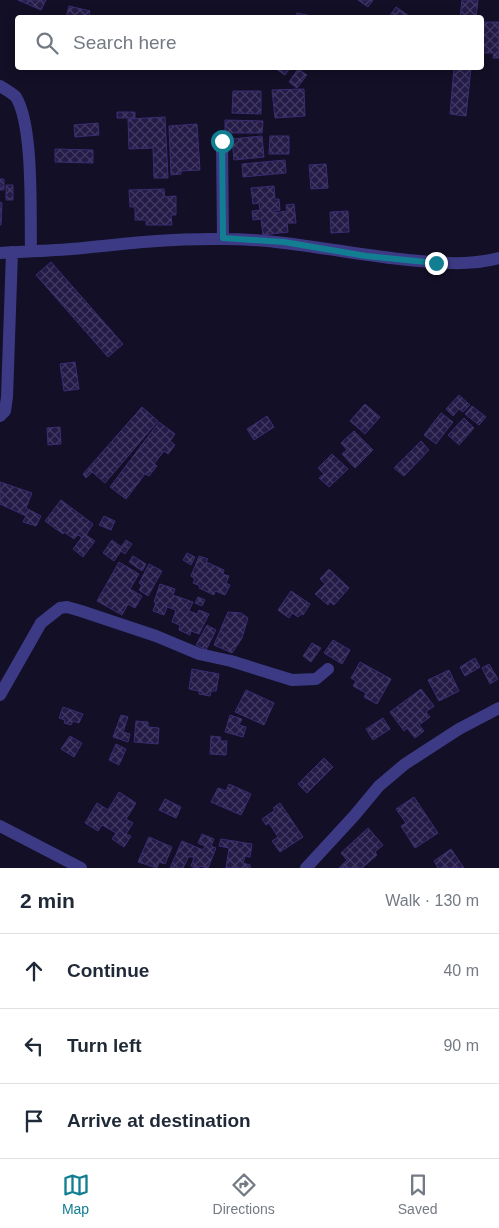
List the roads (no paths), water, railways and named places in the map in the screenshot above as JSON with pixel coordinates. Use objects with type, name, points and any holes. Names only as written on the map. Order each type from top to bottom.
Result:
[{"type":"street","points":[[0,86],[15,96],[23,113],[28,153],[31,251]]},
{"type":"street","points":[[222,141],[223,238]]},
{"type":"street","points":[[0,416],[5,412],[7,397],[6,252],[82,248],[130,242],[223,238],[284,242],[366,256],[436,263],[469,262],[499,258]]},
{"type":"street","points":[[0,695],[41,623],[60,608],[67,607],[156,636],[199,654],[231,661],[292,680],[316,678],[328,669]]},
{"type":"street","points":[[306,868],[379,786],[405,764],[459,729],[499,708]]},
{"type":"street","points":[[0,826],[81,868]]}]
